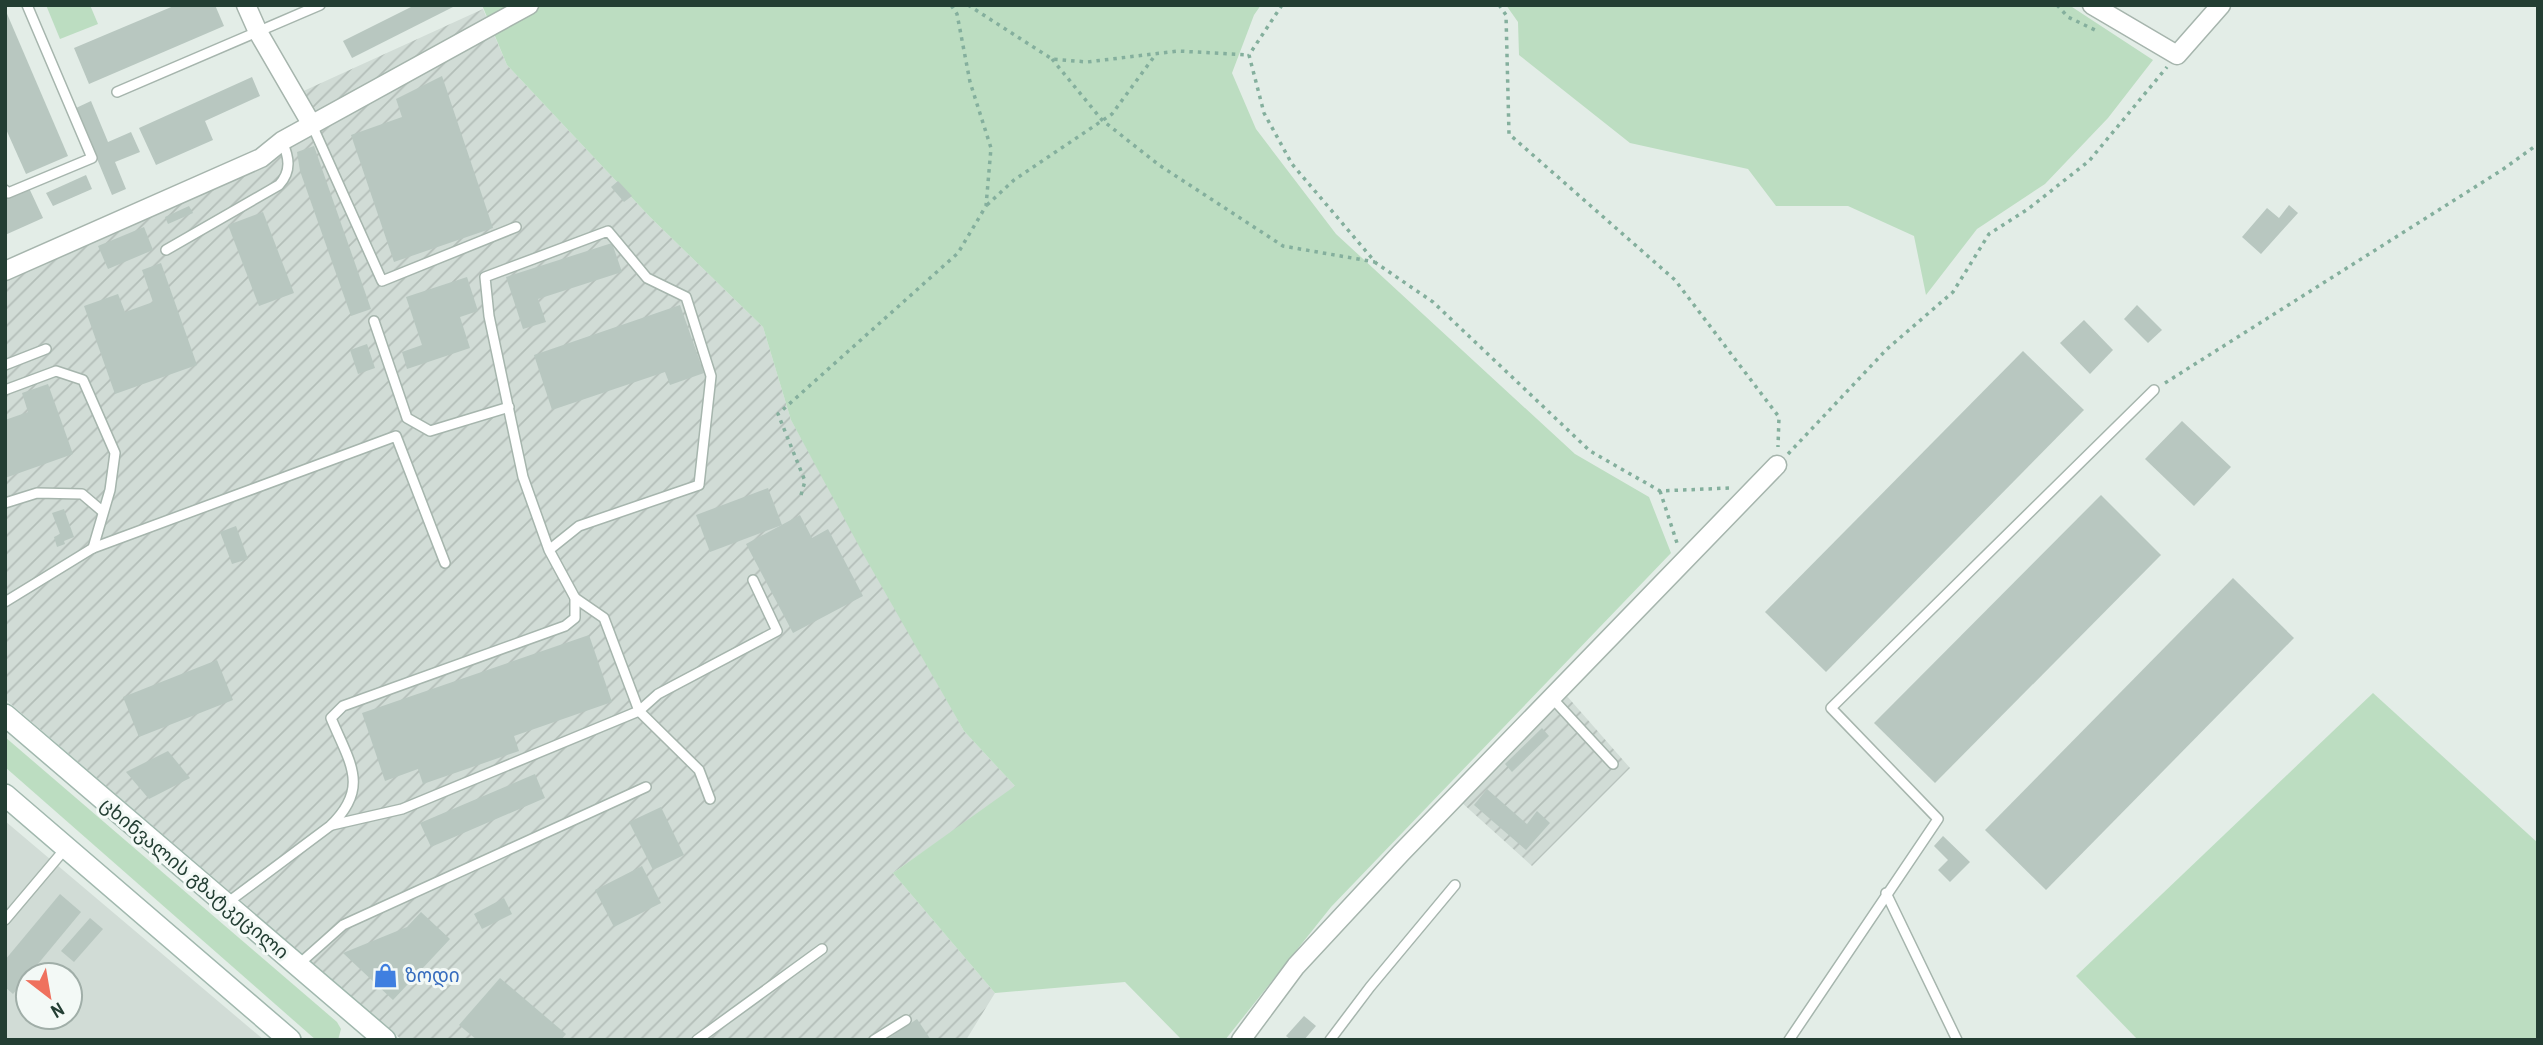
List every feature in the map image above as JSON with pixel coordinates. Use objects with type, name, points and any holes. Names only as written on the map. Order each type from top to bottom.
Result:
[{"type":"main road","name":"ცხინვალის გზატკეცილი","points":[[5,715],[298,965],[374,1036]]},
{"type":"main road","points":[[5,795],[290,1040]]},
{"type":"street","points":[[246,5],[258,32],[312,125]]},
{"type":"street","points":[[5,271],[261,158],[282,141],[529,5]]},
{"type":"street","points":[[2092,5],[2176,55],[2221,5]]},
{"type":"street","points":[[1241,1040],[1296,966],[1401,853],[1777,466]]},
{"type":"lane","points":[[5,190],[8,193],[92,158],[27,5]]},
{"type":"lane","points":[[117,92],[320,5]]},
{"type":"lane","points":[[312,125],[383,281],[516,227]]},
{"type":"lane","points":[[166,250],[279,185],[287,177],[289,157],[282,141]]},
{"type":"lane","points":[[548,550],[579,526],[699,485],[711,376],[686,297],[648,278],[608,231],[485,277],[489,316],[523,477],[548,550],[575,598],[604,618],[639,711],[699,770],[710,799]]},
{"type":"lane","points":[[374,321],[407,418],[430,431],[509,407]]},
{"type":"lane","points":[[5,365],[46,349]]},
{"type":"lane","points":[[5,390],[56,371],[83,380],[115,453],[110,490],[93,548]]},
{"type":"lane","points":[[1789,1040],[1938,819],[1830,708],[2154,390]]},
{"type":"lane","points":[[5,602],[93,548],[396,436],[445,563]]},
{"type":"lane","points":[[5,503],[37,493],[82,494],[102,511]]},
{"type":"lane","points":[[330,825],[402,809],[639,711],[658,694],[777,631],[753,580]]},
{"type":"lane","points":[[226,904],[343,813],[353,794],[354,774],[331,718],[343,706],[565,626],[575,618],[575,598]]},
{"type":"lane","points":[[1552,698],[1613,764]]},
{"type":"lane","points":[[298,965],[343,925],[646,787]]},
{"type":"lane","points":[[5,920],[66,847]]},
{"type":"lane","points":[[1330,1040],[1370,987],[1455,885]]},
{"type":"lane","points":[[1886,893],[1957,1040]]},
{"type":"lane","points":[[698,1040],[822,949]]},
{"type":"lane","points":[[874,1040],[906,1020]]},
{"type":"path","points":[[951,5],[957,15],[970,82],[991,148],[986,206]]},
{"type":"path","points":[[968,5],[1052,59],[1102,120],[1159,165],[1283,246],[1376,263]]},
{"type":"path","points":[[1282,5],[1249,55],[1264,113],[1292,164],[1376,263],[1433,302],[1590,451],[1660,491],[1757,486]]},
{"type":"path","points":[[1499,5],[1506,15],[1509,134],[1675,280],[1779,416],[1777,466]]},
{"type":"path","points":[[2057,5],[2068,17],[2106,36]]},
{"type":"path","points":[[1052,59],[1087,62],[1178,51],[1249,55]]},
{"type":"path","points":[[801,495],[805,481],[778,414],[958,253],[986,206],[1014,180],[1112,114],[1156,54]]},
{"type":"path","points":[[1777,466],[1887,349],[1953,292],[1989,234],[2028,209],[2089,161],[2168,67],[2156,60]]},
{"type":"path","points":[[2154,390],[2502,170],[2538,144]]},
{"type":"path","points":[[1660,491],[1684,562]]},
{"type":"shaded area","points":[[483,9],[507,65],[650,217],[763,327],[791,420],[964,731],[1016,787],[893,873],[995,993],[966,1040],[402,1040],[5,699],[5,277],[272,159],[308,118],[297,94]]},
{"type":"shaded area","points":[[1566,695],[1630,768],[1532,866],[1461,802]]},
{"type":"shaded area","points":[[5,821],[264,1040],[5,1040]]},
{"type":"green space","points":[[46,5],[90,5],[98,24],[60,39]]},
{"type":"green space","points":[[482,5],[1261,5],[1254,15],[1232,73],[1256,129],[1336,234],[1575,454],[1649,497],[1671,553],[1331,907],[1225,1040],[1182,1040],[1125,982],[995,993],[893,873],[1015,786],[964,731],[866,559],[791,420],[763,327],[650,217],[507,65]]},
{"type":"green space","points":[[1506,5],[2069,5],[2153,60],[2108,118],[2045,184],[1977,229],[1926,295],[1914,236],[1848,206],[1776,206],[1748,169],[1630,143],[1519,55],[1518,22]]},
{"type":"green space","points":[[2373,693],[2538,843],[2538,1040],[2138,1040],[2076,976]]},
{"type":"green space","points":[[5,737],[337,1022],[341,1029],[338,1040],[316,1040],[5,767]]},
{"type":"building","points":[[176,5],[215,5],[224,26],[89,84],[74,48]]},
{"type":"building","points":[[415,5],[453,7],[352,58],[343,41]]},
{"type":"building","points":[[5,9],[68,156],[26,174],[5,127]]},
{"type":"building","points":[[442,76],[493,228],[394,262],[351,135],[402,117],[396,99]]},
{"type":"building","points":[[252,77],[260,96],[205,121],[213,140],[156,165],[139,128]]},
{"type":"building","points":[[91,101],[108,142],[131,132],[140,152],[115,162],[126,189],[112,195],[76,108]]},
{"type":"building","points":[[314,146],[371,309],[351,316],[300,171],[297,152]]},
{"type":"building","points":[[86,175],[92,189],[53,206],[46,193]]},
{"type":"building","points":[[618,181],[632,196],[624,202],[611,187]]},
{"type":"building","points":[[29,188],[43,218],[5,235],[5,198]]},
{"type":"building","points":[[2289,205],[2298,213],[2261,254],[2242,237],[2267,208],[2279,218]]},
{"type":"building","points":[[189,206],[193,213],[168,224],[165,217]]},
{"type":"building","points":[[263,212],[294,293],[259,306],[228,225]]},
{"type":"building","points":[[144,227],[153,250],[108,269],[98,246]]},
{"type":"building","points":[[612,243],[622,272],[538,299],[546,322],[523,329],[506,277]]},
{"type":"building","points":[[161,263],[197,365],[115,394],[84,306],[118,294],[125,312],[153,302],[142,270]]},
{"type":"building","points":[[467,277],[478,311],[460,317],[470,348],[407,369],[402,352],[422,345],[406,297]]},
{"type":"building","points":[[680,305],[704,373],[670,385],[665,372],[552,410],[534,355]]},
{"type":"building","points":[[2137,305],[2162,330],[2148,343],[2124,319]]},
{"type":"building","points":[[2084,320],[2113,350],[2090,374],[2060,343]]},
{"type":"building","points":[[367,344],[375,368],[358,374],[350,350]]},
{"type":"building","points":[[2023,351],[2084,410],[1826,672],[1765,612]]},
{"type":"building","points":[[48,384],[73,454],[5,478],[5,420],[28,412],[22,393]]},
{"type":"building","points":[[2182,421],[2231,467],[2194,506],[2145,459]]},
{"type":"building","points":[[768,488],[782,525],[710,552],[696,515]]},
{"type":"building","points":[[2101,495],[2161,555],[1935,783],[1874,723]]},
{"type":"building","points":[[64,509],[74,537],[57,547],[54,537],[60,534],[52,513]]},
{"type":"building","points":[[800,515],[812,538],[828,529],[863,596],[793,633],[746,544]]},
{"type":"building","points":[[236,526],[248,559],[232,564],[220,532]]},
{"type":"building","points":[[2233,578],[2294,638],[2046,890],[1985,830]]},
{"type":"building","points":[[589,635],[612,702],[514,736],[519,751],[423,784],[418,769],[385,781],[362,713]]},
{"type":"building","points":[[217,660],[233,700],[139,737],[123,697]]},
{"type":"building","points":[[1542,728],[1549,736],[1512,772],[1505,764]]},
{"type":"building","points":[[168,751],[190,778],[149,799],[126,772]]},
{"type":"building","points":[[535,774],[545,798],[431,847],[420,823]]},
{"type":"building","points":[[1487,789],[1527,824],[1537,811],[1550,823],[1526,850],[1474,805]]},
{"type":"building","points":[[661,807],[684,855],[653,870],[629,822]]},
{"type":"building","points":[[1943,836],[1970,862],[1950,882],[1938,870],[1948,860],[1934,846]]},
{"type":"building","points":[[642,866],[661,903],[614,927],[595,890]]},
{"type":"building","points":[[60,894],[81,912],[40,961],[14,961],[13,994],[5,987],[5,960]]},
{"type":"building","points":[[504,898],[512,914],[482,929],[474,914]]},
{"type":"building","points":[[421,912],[450,939],[393,1000],[343,953],[407,927]]},
{"type":"building","points":[[90,918],[103,929],[75,961],[61,951]]},
{"type":"building","points":[[500,978],[566,1034],[561,1040],[477,1040],[459,1025]]},
{"type":"building","points":[[1304,1016],[1316,1026],[1304,1040],[1291,1040],[1286,1036]]},
{"type":"building","points":[[917,1019],[931,1040],[886,1040]]},
{"type":"place","name":"ზოდი","points":[[385,975]]}]
